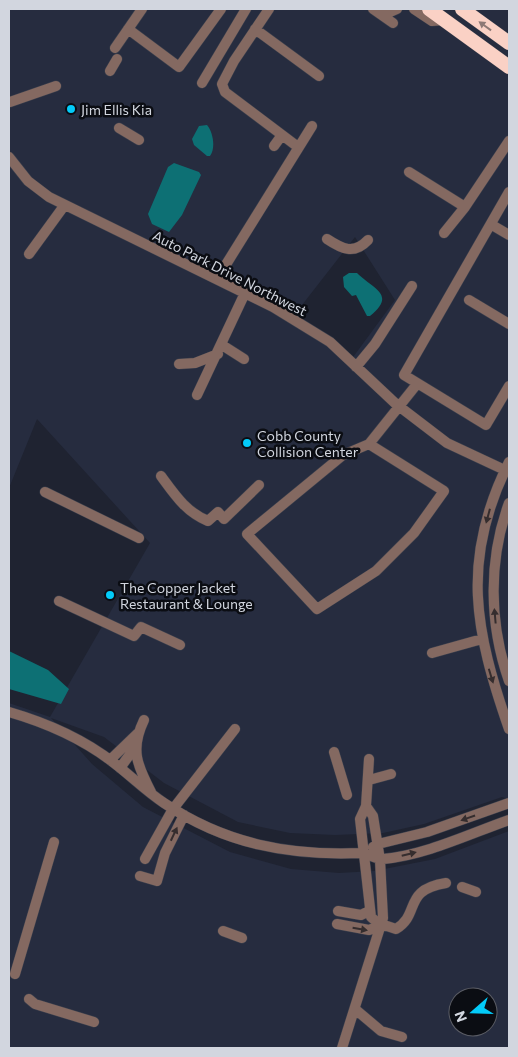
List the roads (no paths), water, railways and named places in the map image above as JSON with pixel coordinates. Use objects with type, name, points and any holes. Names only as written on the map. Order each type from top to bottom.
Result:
[{"type":"highway","points":[[429,9],[509,67]]},
{"type":"highway","points":[[462,9],[509,43]]},
{"type":"street","points":[[115,48],[142,9]]},
{"type":"street","points":[[128,29],[179,67],[221,9]]},
{"type":"street","points":[[202,83],[246,9]]},
{"type":"street","points":[[269,9],[234,60],[222,84],[222,88],[298,147]]},
{"type":"street","points":[[376,10],[388,13],[397,9]]},
{"type":"street","points":[[414,9],[432,21],[444,20]]},
{"type":"street","points":[[376,10],[393,23]]},
{"type":"street","points":[[255,30],[319,76]]},
{"type":"street","points":[[110,71],[117,59]]},
{"type":"street","points":[[10,102],[56,86]]},
{"type":"street","points":[[217,279],[312,126]]},
{"type":"street","points":[[119,128],[139,140]]},
{"type":"street","points":[[274,146],[282,135]]},
{"type":"street","points":[[444,233],[466,207],[509,141]]},
{"type":"street","points":[[498,158],[509,154]]},
{"type":"street","name":"Auto Park Drive Northwest","points":[[9,157],[28,181],[49,197],[64,206],[217,279],[330,342],[399,407],[447,442],[508,468]]},
{"type":"street","points":[[409,172],[466,207]]},
{"type":"street","points":[[509,192],[492,225],[404,375],[486,425],[509,386]]},
{"type":"street","points":[[29,254],[64,206]]},
{"type":"street","points":[[492,225],[509,235]]},
{"type":"street","points":[[327,239],[341,248],[350,250],[359,248],[368,240]]},
{"type":"street","points":[[356,367],[375,344],[412,286]]},
{"type":"street","points":[[198,395],[220,350],[244,293]]},
{"type":"street","points":[[469,300],[509,324]]},
{"type":"street","points":[[179,364],[195,363],[220,350],[244,359]]},
{"type":"street","points":[[369,444],[444,491],[414,533],[376,571],[317,609],[247,534],[343,454],[369,444],[417,384]]},
{"type":"street","points":[[508,468],[490,509],[479,560],[478,604],[488,668],[509,729]]},
{"type":"street","points":[[161,476],[177,498],[194,516],[208,521],[218,512],[224,518],[259,485]]},
{"type":"street","points":[[46,492],[139,538]]},
{"type":"street","points":[[509,503],[498,545],[493,594],[499,643],[509,681]]},
{"type":"street","points":[[60,601],[134,636],[141,627],[180,645]]},
{"type":"street","points":[[432,653],[482,639]]},
{"type":"street","points":[[9,712],[59,729],[110,760],[173,809],[211,829],[246,842],[318,855],[364,853],[380,860],[430,848],[509,820]]},
{"type":"street","points":[[144,720],[138,733],[136,746],[138,765],[153,795]]},
{"type":"street","points":[[145,859],[173,809],[235,729]]},
{"type":"street","points":[[110,760],[138,733]]},
{"type":"street","points":[[120,768],[136,746]]},
{"type":"street","points":[[334,752],[345,795],[366,803],[374,816],[380,860],[384,914],[342,1048]]},
{"type":"street","points":[[369,759],[366,803],[360,820],[369,911],[374,920],[382,925],[396,929],[402,925],[419,893],[426,888],[446,883]]},
{"type":"street","points":[[369,780],[391,774]]},
{"type":"street","points":[[364,853],[378,844],[419,834],[509,803]]},
{"type":"street","points":[[140,876],[157,881],[165,853],[184,815]]},
{"type":"street","points":[[15,974],[54,842]]},
{"type":"street","points":[[152,845],[165,853]]},
{"type":"street","points":[[462,887],[476,892]]},
{"type":"street","points":[[338,911],[361,915],[369,911]]},
{"type":"street","points":[[337,924],[369,930],[382,925]]},
{"type":"street","points":[[223,931],[242,938]]},
{"type":"street","points":[[29,999],[36,1004],[94,1022]]},
{"type":"street","points":[[355,1009],[380,1032],[402,1037]]},
{"type":"place","name":"Jim Ellis Kia","points":[[71,109]]},
{"type":"place","name":"Cobb County Collision Center","points":[[247,443]]},
{"type":"place","name":"The Copper Jacket Restaurant & Lounge","points":[[110,595]]}]
